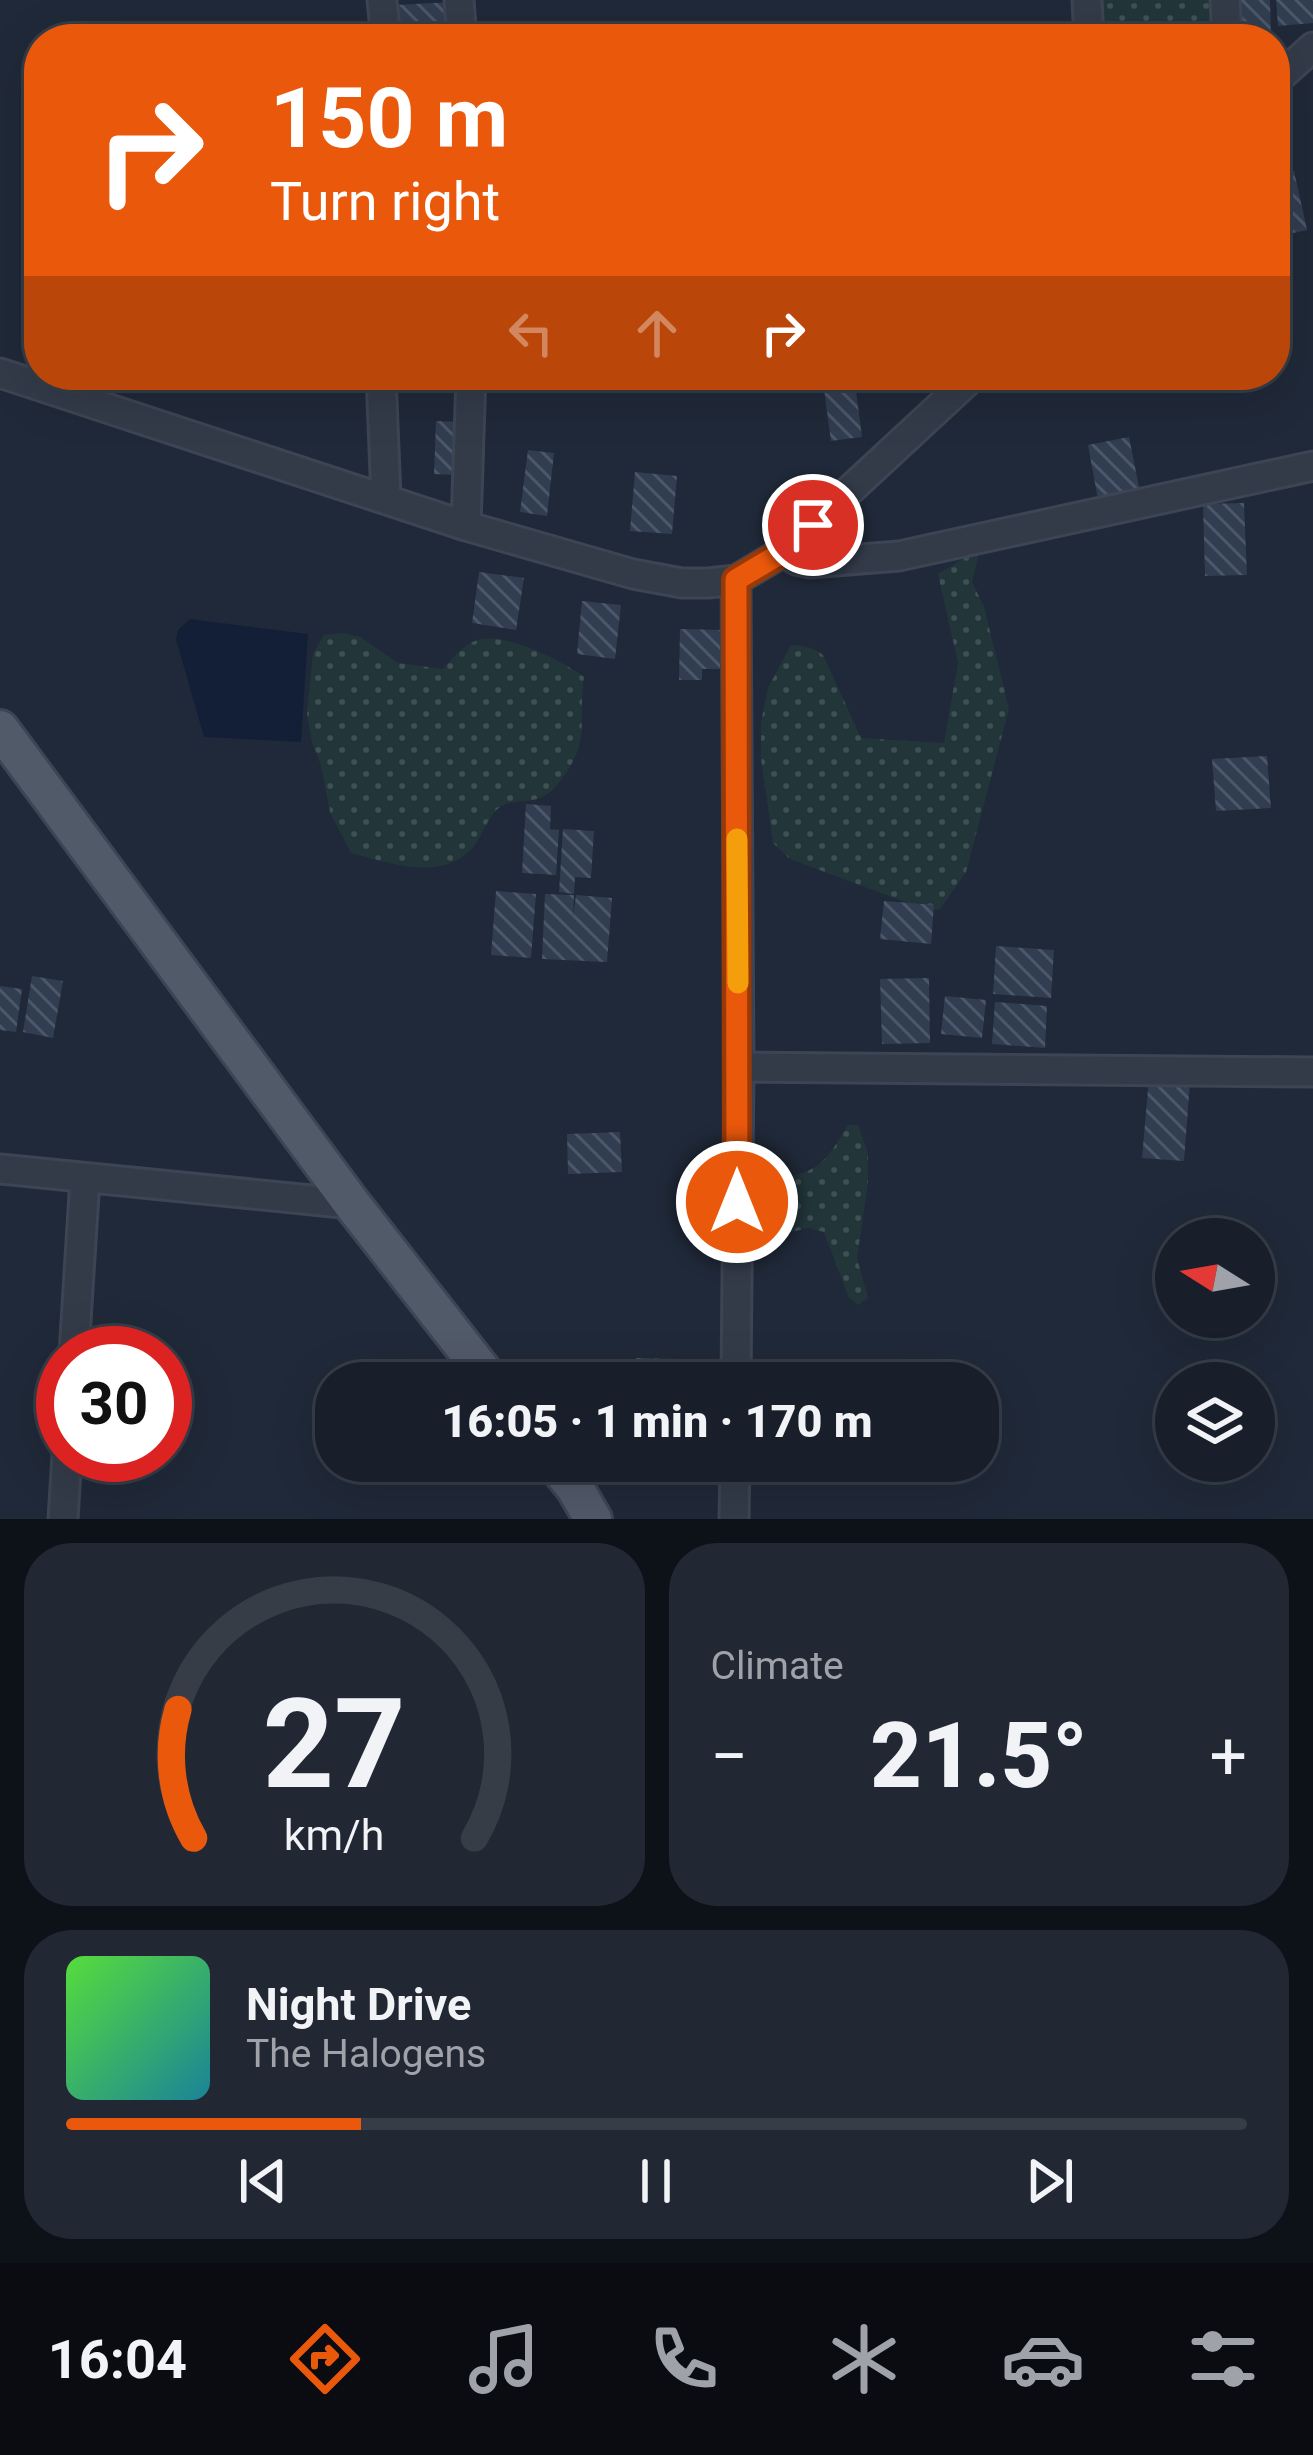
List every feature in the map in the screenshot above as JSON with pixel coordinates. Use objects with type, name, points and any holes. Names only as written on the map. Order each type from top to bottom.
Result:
[{"type":"main road","points":[[0,729],[352,1204],[476,1362]]},
{"type":"main road","points":[[568,1482],[593,1519]]},
{"type":"street","points":[[1290,68],[1313,47]]},
{"type":"street","points":[[52,390],[466,526],[633,574],[682,583],[736,580],[783,552],[958,390]]},
{"type":"street","points":[[382,390],[386,499]]},
{"type":"street","points":[[466,526],[471,390]]},
{"type":"street","points":[[783,552],[810,562],[899,556],[1313,466]]},
{"type":"street","points":[[736,580],[736,1362]]},
{"type":"street","points":[[739,1067],[1313,1072]]},
{"type":"street","points":[[0,1169],[352,1204]]},
{"type":"street","points":[[76,1326],[85,1178]]},
{"type":"street","points":[[63,1519],[65,1482]]},
{"type":"street","points":[[734,1519],[735,1482]]},
{"type":"green space","points":[[1100,0],[1212,0],[1215,24],[1101,24]]},
{"type":"green space","points":[[980,549],[972,582],[984,607],[1009,709],[966,872],[940,909],[929,911],[790,859],[773,843],[761,723],[768,688],[791,645],[823,655],[861,738],[944,743],[958,663],[938,574]]},
{"type":"green space","points":[[324,635],[360,637],[398,663],[443,669],[470,643],[506,641],[535,650],[584,677],[578,749],[556,787],[533,800],[500,807],[474,846],[447,864],[416,867],[351,853],[330,812],[307,713],[313,654]]},
{"type":"green space","points":[[848,1125],[858,1125],[868,1153],[857,1258],[868,1298],[858,1305],[849,1298],[824,1232],[808,1228],[760,1240],[748,1225],[755,1184],[811,1170],[829,1154]]},
{"type":"water","points":[[190,619],[308,634],[301,742],[204,737],[176,639]]},
{"type":"building","points":[[1233,0],[1270,0],[1271,24],[1234,24]]},
{"type":"building","points":[[1276,0],[1313,0],[1313,23],[1278,24]]},
{"type":"building","points":[[453,2],[454,24],[397,24],[396,5]]},
{"type":"building","points":[[1294,171],[1307,230],[1290,234],[1290,172]]},
{"type":"building","points":[[824,390],[856,390],[862,437],[831,441]]},
{"type":"building","points":[[436,421],[460,422],[458,475],[434,474]]},
{"type":"building","points":[[1129,437],[1141,497],[1099,505],[1088,445]]},
{"type":"building","points":[[528,450],[554,453],[547,516],[520,512]]},
{"type":"building","points":[[635,472],[677,476],[672,534],[630,531]]},
{"type":"building","points":[[1244,503],[1247,575],[1205,576],[1203,504]]},
{"type":"building","points":[[479,572],[524,578],[516,630],[472,623]]},
{"type":"building","points":[[582,601],[621,605],[615,659],[577,654]]},
{"type":"building","points":[[680,629],[724,630],[724,669],[702,669],[702,680],[679,680]]},
{"type":"building","points":[[1267,756],[1271,808],[1216,811],[1212,759]]},
{"type":"building","points":[[526,804],[551,806],[550,829],[559,830],[556,875],[522,873]]},
{"type":"building","points":[[563,829],[594,831],[591,878],[575,877],[574,894],[559,892]]},
{"type":"building","points":[[496,891],[536,894],[531,958],[491,955]]},
{"type":"building","points":[[545,894],[574,895],[573,917],[576,895],[612,898],[607,962],[542,959]]},
{"type":"building","points":[[884,901],[934,905],[931,944],[880,939]]},
{"type":"building","points":[[996,946],[1054,950],[1051,998],[993,994]]},
{"type":"building","points":[[32,976],[63,981],[53,1038],[23,1032]]},
{"type":"building","points":[[929,978],[930,1043],[882,1044],[880,979]]},
{"type":"building","points":[[0,986],[22,989],[16,1032],[0,1030]]},
{"type":"building","points":[[945,996],[986,1000],[982,1038],[941,1034]]},
{"type":"building","points":[[995,1002],[1047,1006],[1045,1048],[992,1044]]},
{"type":"building","points":[[1149,1078],[1190,1082],[1184,1161],[1142,1158]]},
{"type":"building","points":[[620,1132],[622,1172],[568,1174],[567,1134]]},
{"type":"building","points":[[636,1358],[714,1360],[714,1362],[636,1362]]},
{"type":"slow traffic","points":[[737,839],[738,983]]},
{"type":"route","points":[[737,1202],[736,580],[783,552],[813,525]]}]
